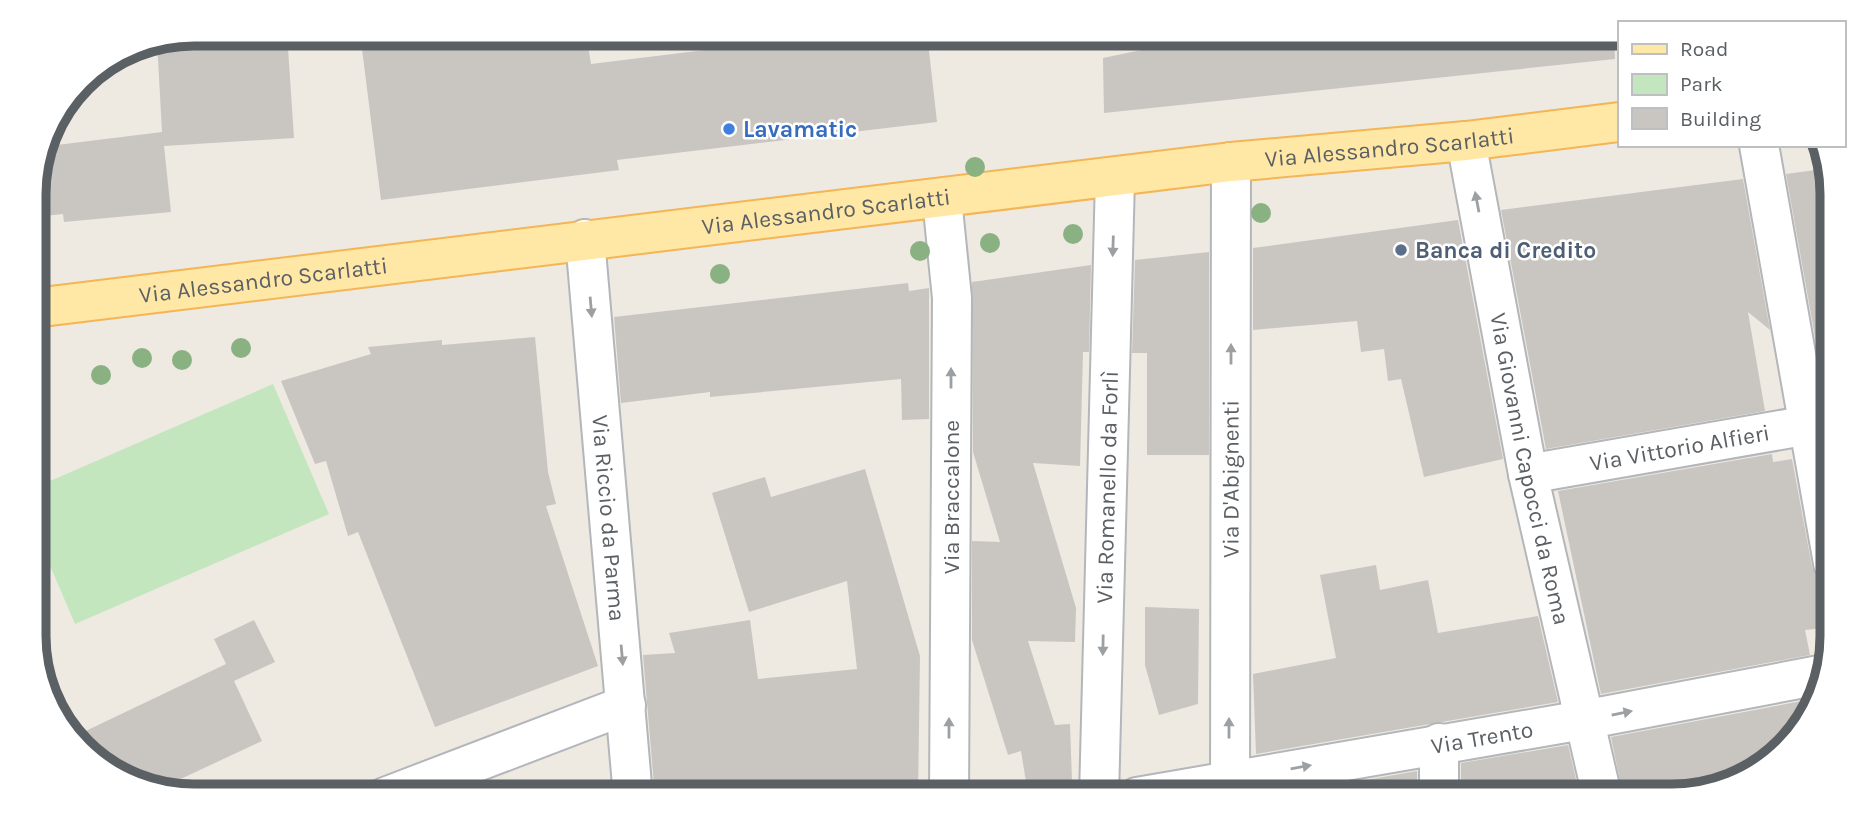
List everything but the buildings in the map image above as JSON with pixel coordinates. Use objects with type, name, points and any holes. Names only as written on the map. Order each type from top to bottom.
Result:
[{"type":"main road","name":"Via Alessandro Scarlatti","points":[[46,306],[1231,162],[1466,141],[1618,122]]},
{"type":"street","name":"Via Giovanni Capocci da Roma","points":[[1466,141],[1528,474],[1599,784]]},
{"type":"street","points":[[1759,147],[1820,419]]},
{"type":"street","name":"Via D'Abignenti","points":[[1229,784],[1231,162]]},
{"type":"street","name":"Via Romanello da Forlì","points":[[1099,784],[1115,178]]},
{"type":"street","name":"Via Braccalone","points":[[943,199],[952,298],[949,784]]},
{"type":"street","name":"Via Riccio da Parma","points":[[585,239],[632,784]]},
{"type":"street","name":"Via Vittorio Alfieri","points":[[1528,474],[1820,423]]},
{"type":"street","name":"Via Trento","points":[[1248,784],[1439,743],[1583,720],[1815,676]]},
{"type":"street","points":[[419,784],[626,705]]},
{"type":"street","points":[[1438,784],[1439,743]]},
{"type":"green space","points":[[273,384],[329,514],[75,624],[46,556],[46,483]]},
{"type":"place","name":"Lavamatic","points":[[729,129]]},
{"type":"place","name":"Banca di Credito","points":[[1401,250]]}]
